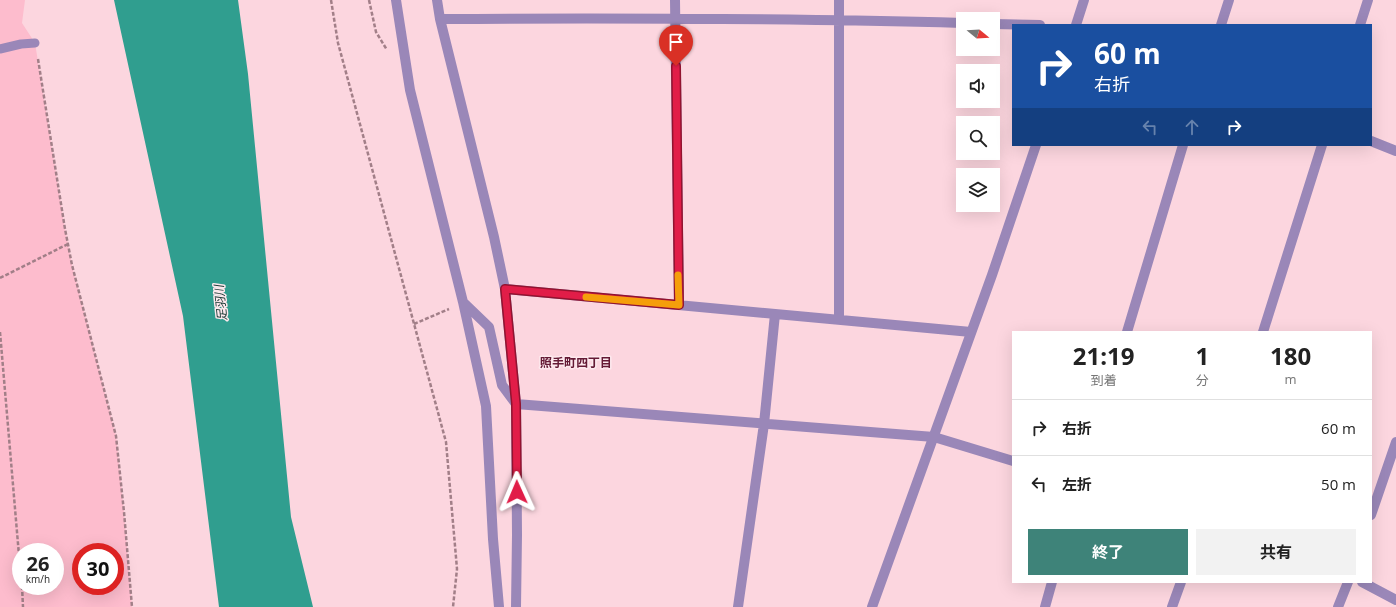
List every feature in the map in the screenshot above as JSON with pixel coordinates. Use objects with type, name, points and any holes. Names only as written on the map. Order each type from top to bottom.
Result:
[{"type":"street","points":[[396,0],[410,90],[463,302],[486,406],[493,539],[499,607]]},
{"type":"street","points":[[437,0],[440,19],[494,237],[505,289],[516,404],[516,607]]},
{"type":"street","points":[[676,0],[679,305]]},
{"type":"street","points":[[839,0],[839,320]]},
{"type":"street","points":[[1076,24],[1084,0]]},
{"type":"street","points":[[1221,24],[1229,0]]},
{"type":"street","points":[[1360,24],[1368,0]]},
{"type":"street","points":[[440,19],[839,19],[956,23]]},
{"type":"street","points":[[1000,24],[1012,24]]},
{"type":"street","points":[[1372,141],[1396,151]]},
{"type":"street","points":[[872,607],[992,275],[1036,146]]},
{"type":"street","points":[[1127,331],[1183,146]]},
{"type":"street","points":[[1263,331],[1322,146]]},
{"type":"street","points":[[505,289],[971,332]]},
{"type":"street","points":[[463,302],[489,326],[502,385],[516,404],[934,437],[1012,460]]},
{"type":"street","points":[[738,607],[764,424],[775,314]]},
{"type":"street","points":[[1372,512],[1396,442]]},
{"type":"street","points":[[1045,607],[1052,583]]},
{"type":"street","points":[[1172,607],[1181,583]]},
{"type":"street","points":[[1338,607],[1348,583]]},
{"type":"street","points":[[1364,583],[1396,600]]},
{"type":"lane","points":[[0,49],[21,44],[35,43]]},
{"type":"path","points":[[331,0],[338,43],[446,442],[457,569],[453,607]]},
{"type":"path","points":[[35,43],[68,244],[116,436],[132,607]]},
{"type":"path","points":[[0,278],[68,244]]},
{"type":"path","points":[[0,332],[18,543]]},
{"type":"path","points":[[22,595],[23,607]]},
{"type":"shaded area","points":[[0,0],[25,0],[22,23],[35,43],[72,265],[116,436],[132,607],[0,607]]},
{"type":"water","name":"足羽川","points":[[114,0],[238,0],[248,74],[291,517],[313,607],[219,607],[183,316]]},
{"type":"slow traffic","points":[[586,297],[679,305],[678,275]]},
{"type":"district","name":"照手町四丁目","points":[[576,363]]},
{"type":"route","points":[[517,492],[516,404],[505,289],[679,305],[676,66]]}]
